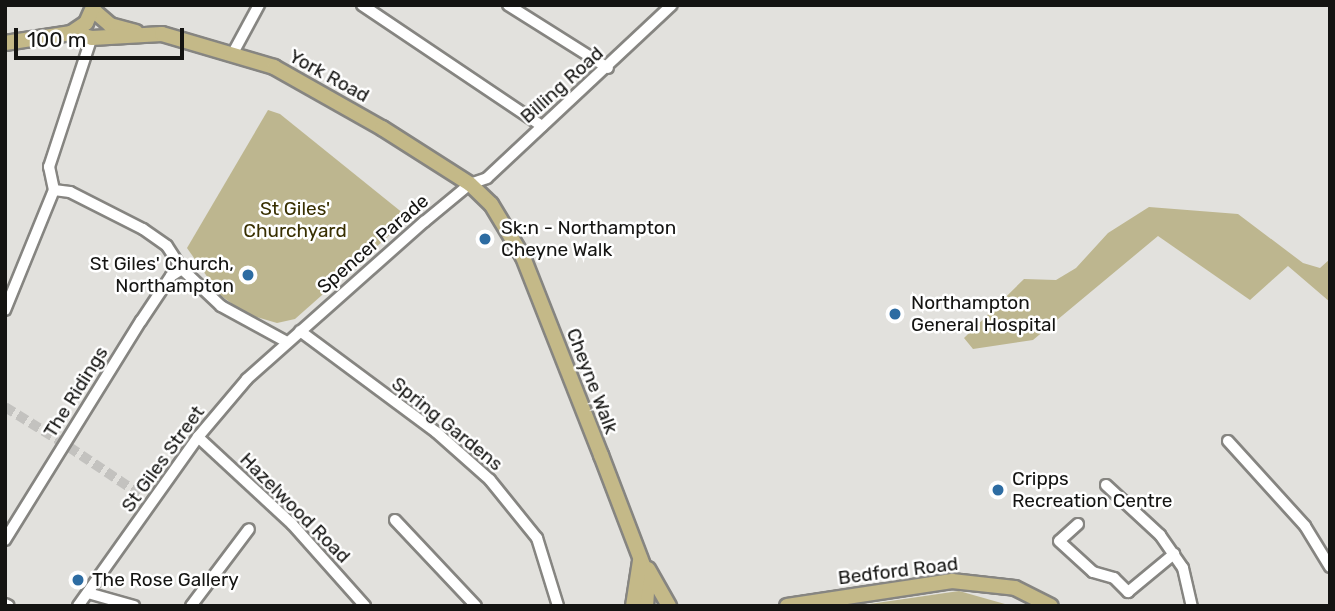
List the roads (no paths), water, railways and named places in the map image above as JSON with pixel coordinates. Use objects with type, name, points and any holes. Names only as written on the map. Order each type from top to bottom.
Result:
[{"type":"main road","points":[[71,33],[84,25],[94,7],[110,25],[140,34]]},
{"type":"main road","name":"York Road","points":[[5,43],[71,33],[92,38],[140,34],[171,35],[233,53],[290,74],[470,184]]},
{"type":"main road","name":"Cheyne Walk","points":[[470,184],[491,204],[523,257],[648,578],[646,606]]},
{"type":"main road","points":[[633,606],[640,561]]},
{"type":"main road","points":[[640,561],[669,606]]},
{"type":"main road","name":"Bedford Road","points":[[787,606],[952,581],[1015,587],[1052,606]]},
{"type":"street","points":[[233,53],[259,5]]},
{"type":"street","points":[[362,5],[542,126]]},
{"type":"street","points":[[508,5],[608,68]]},
{"type":"street","name":"Billing Road","points":[[470,184],[487,178],[608,68],[672,5]]},
{"type":"street","points":[[5,310],[54,190],[49,167],[70,93],[90,42]]},
{"type":"street","name":"Spencer Parade","points":[[285,341],[470,184]]},
{"type":"street","points":[[54,190],[70,192],[143,229],[167,246],[182,269],[229,312],[285,341]]},
{"type":"street","name":"The Ridings","points":[[5,540],[141,321],[171,276],[182,269]]},
{"type":"street","name":"Spring Gardens","points":[[299,331],[436,432],[490,480],[537,537],[558,606]]},
{"type":"street","name":"St Giles Street","points":[[78,606],[148,500],[198,437],[285,341]]},
{"type":"street","name":"Hazelwood Road","points":[[198,437],[292,524],[365,606]]},
{"type":"street","points":[[1228,441],[1305,526],[1330,567]]},
{"type":"street","points":[[1106,485],[1160,535],[1174,554],[1183,568],[1192,606]]},
{"type":"street","points":[[395,520],[476,606]]},
{"type":"street","points":[[1078,524],[1059,541],[1093,572],[1114,578],[1128,592],[1174,554]]},
{"type":"street","points":[[191,606],[248,529]]},
{"type":"street","points":[[88,593],[134,606]]},
{"type":"tunnel","points":[[5,407],[60,441]]},
{"type":"tunnel","points":[[69,447],[144,497]]},
{"type":"place","name":"Sk:n - Northampton Cheyne Walk","points":[[485,239]]},
{"type":"place","name":"St Giles' Church, Northampton","points":[[248,275]]},
{"type":"place","name":"Northampton General Hospital","points":[[895,314]]},
{"type":"place","name":"Cripps Recreation Centre","points":[[998,490]]},
{"type":"place","name":"The Rose Gallery","points":[[78,580]]},
{"type":"park label","name":"St Giles' Churchyard","points":[[295,220]]}]
